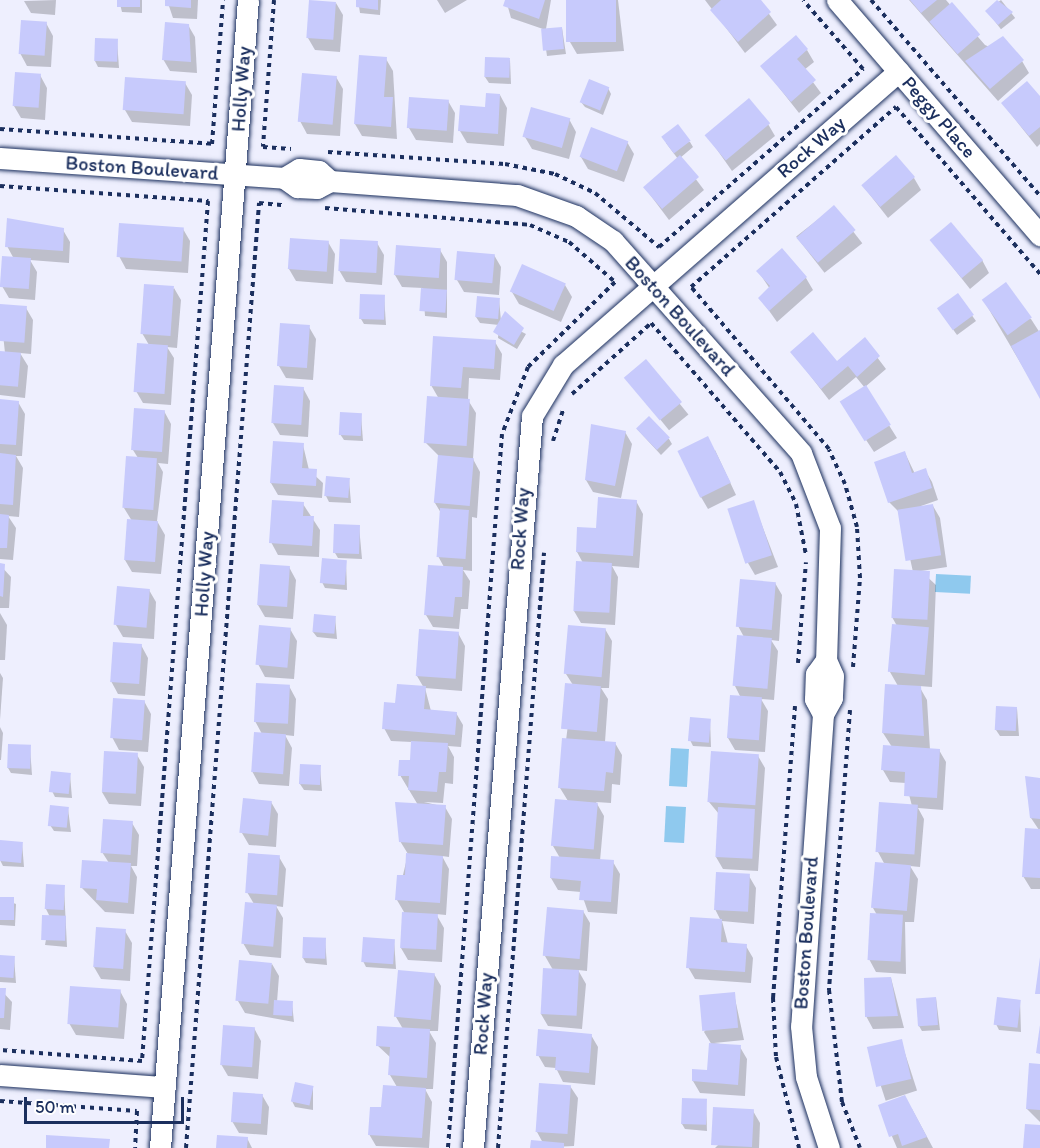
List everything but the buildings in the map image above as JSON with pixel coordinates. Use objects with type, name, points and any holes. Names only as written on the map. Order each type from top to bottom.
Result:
[{"type":"street","name":"Holly Way","points":[[160,1148],[248,0]]},
{"type":"street","name":"Peggy Place","points":[[837,0],[1040,235]]},
{"type":"street","name":"Rock Way","points":[[473,1148],[532,416],[563,365],[899,71]]},
{"type":"street","name":"Boston Boulevard","points":[[0,158],[284,178],[297,187],[317,188],[330,181],[481,191],[547,203],[613,241],[801,453],[818,488],[830,528],[832,565],[826,660],[816,674],[815,699],[823,714],[801,1026],[806,1077],[829,1148]]},
{"type":"street","points":[[0,1075],[165,1087]]},
{"type":"path","points":[[0,129],[212,144],[223,0]]},
{"type":"path","points":[[274,0],[263,147],[298,150]]},
{"type":"path","points":[[321,151],[505,164],[555,174],[595,192],[659,247],[864,69],[803,0]]},
{"type":"path","points":[[871,0],[1040,196]]},
{"type":"path","points":[[0,186],[208,201],[142,1061],[0,1050]]},
{"type":"path","points":[[186,1148],[259,203],[294,206]]},
{"type":"path","points":[[317,207],[530,225],[569,242],[615,282],[528,367],[502,434],[448,1148]]},
{"type":"path","points":[[552,449],[565,404],[585,377],[651,323],[780,472],[796,504],[807,553],[798,670]]},
{"type":"path","points":[[498,1148],[545,544]]},
{"type":"path","points":[[796,693],[772,998],[776,1056],[799,1148]]},
{"type":"path","points":[[0,1101],[137,1111],[135,1148]]},
{"type":"water","points":[[936,574],[971,576],[970,594],[935,592]]},
{"type":"water","points":[[671,748],[689,749],[687,787],[669,786]]},
{"type":"water","points":[[666,806],[686,807],[684,843],[664,842]]}]
